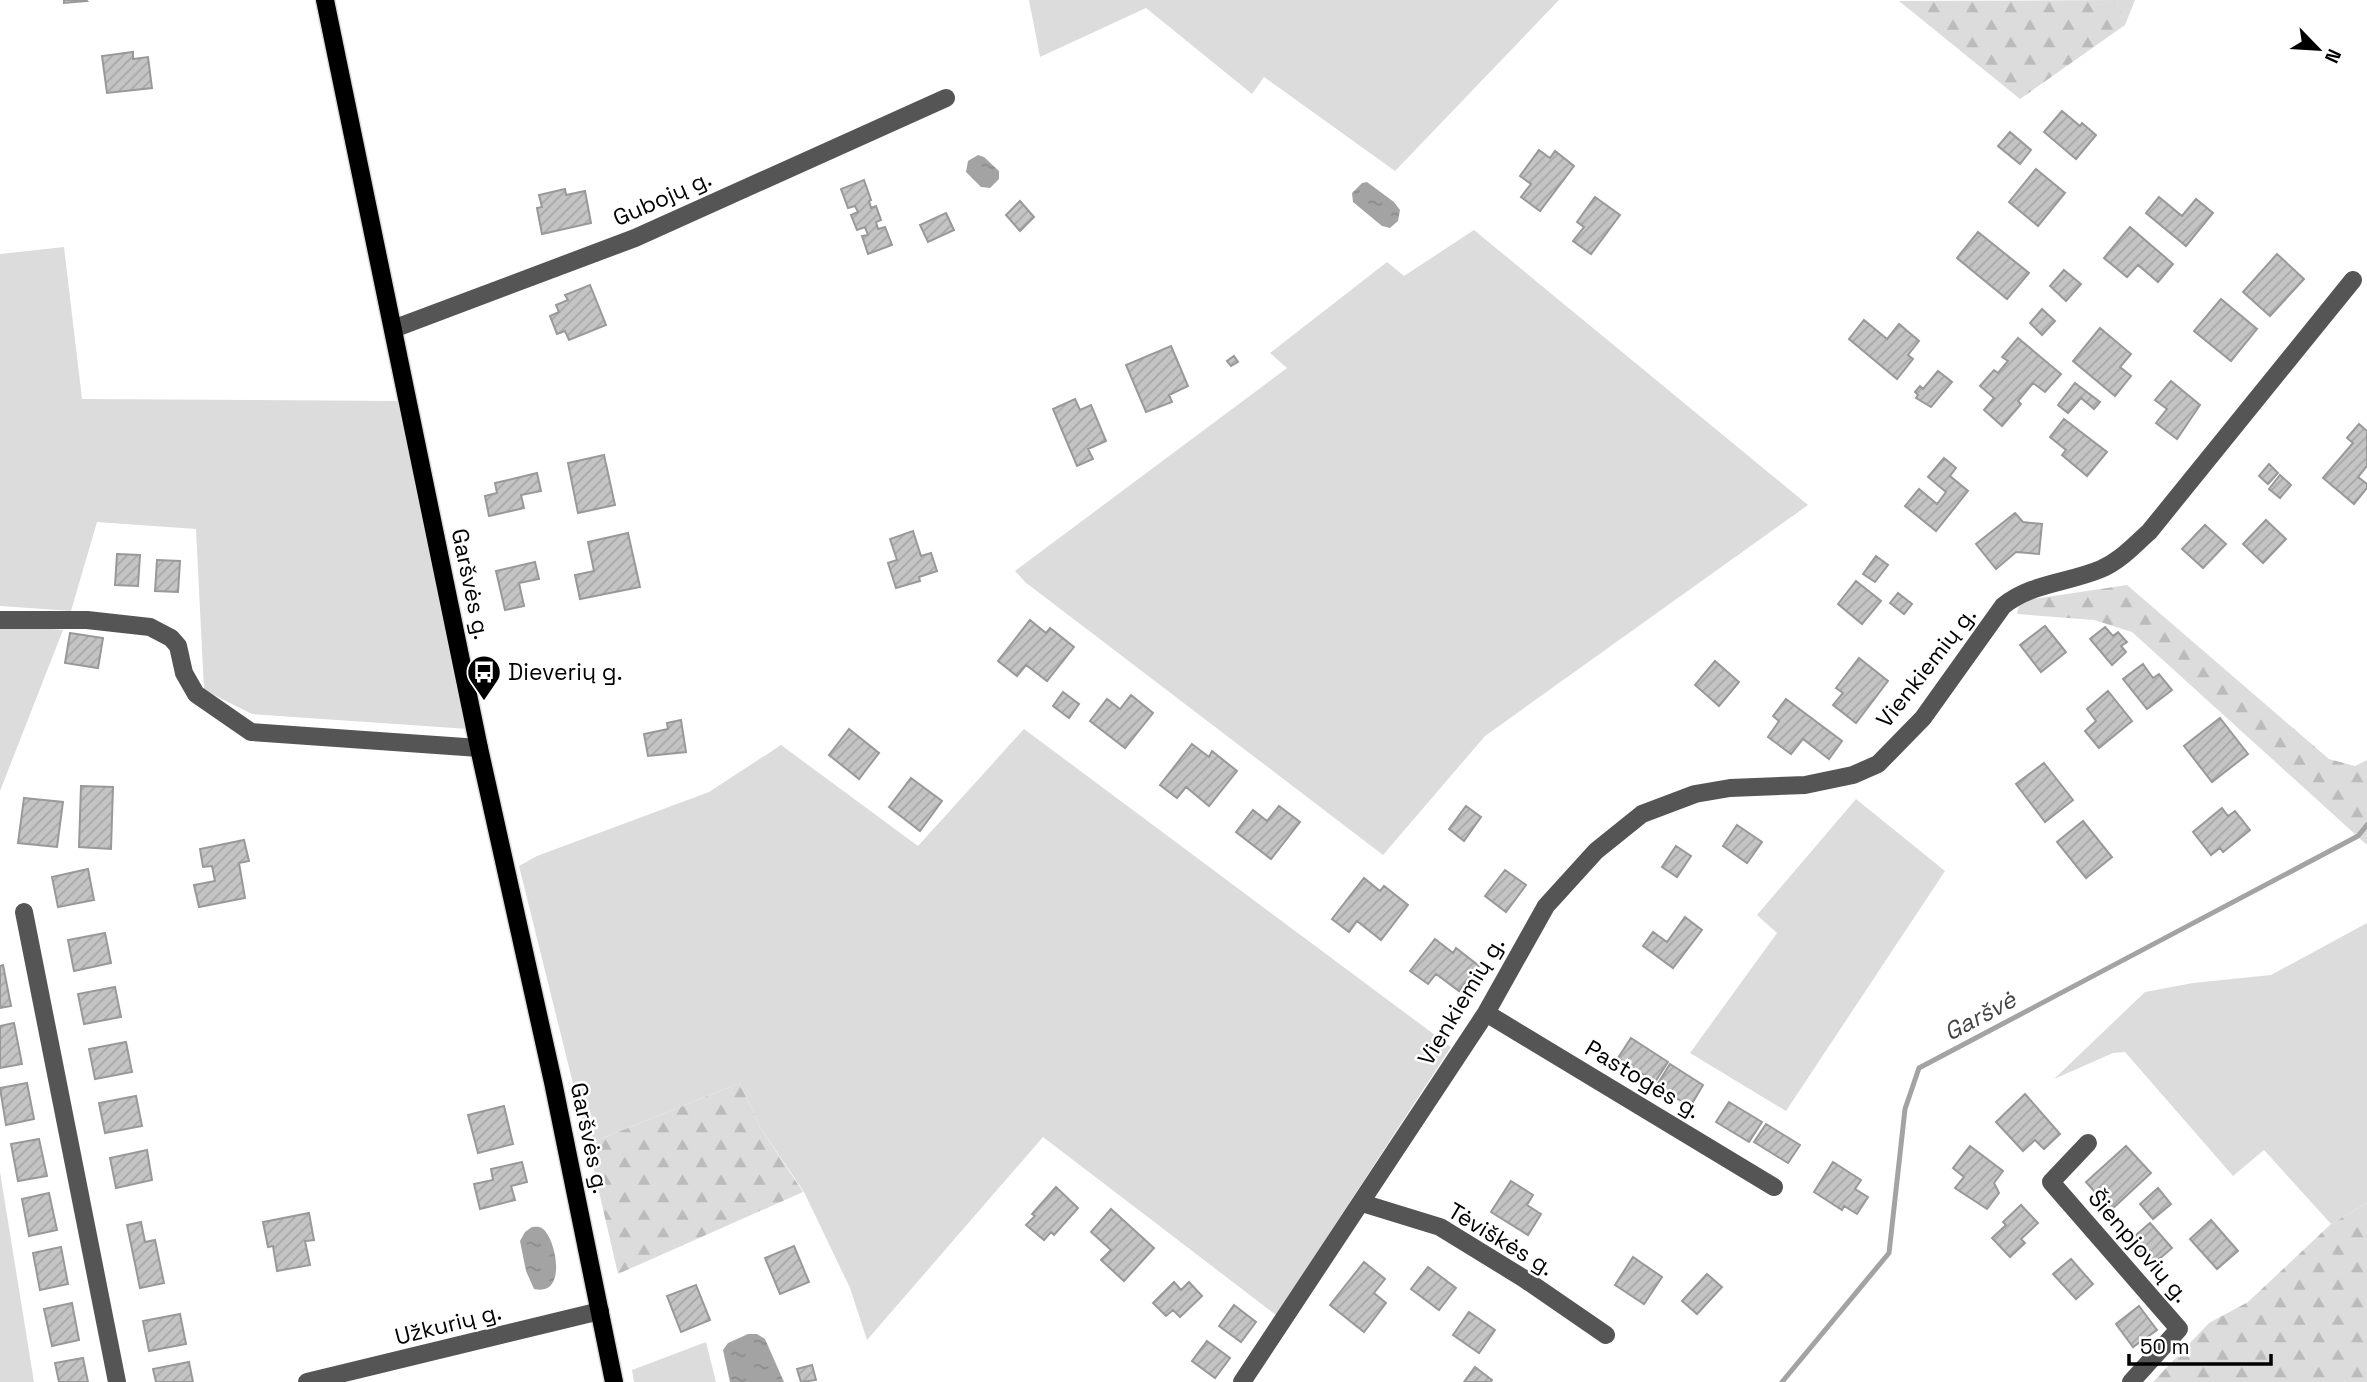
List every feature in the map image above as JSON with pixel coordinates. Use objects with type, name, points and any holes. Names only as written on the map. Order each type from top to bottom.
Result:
[{"type":"main road","name":"Garšvės g.","points":[[325,0],[479,748],[553,1082],[614,1382]]},
{"type":"street","name":"Gubojų g.","points":[[393,328],[635,238],[946,97]]},
{"type":"street","name":"Vienkiemių g.","points":[[1242,1382],[1486,1013],[1546,906],[1596,851],[1642,814],[1695,794],[1730,788],[1805,785],[1853,775],[1878,764],[1923,718],[2003,606],[2018,593],[2098,570],[2118,561],[2149,532],[2353,280]]},
{"type":"street","points":[[0,620],[87,620],[150,627],[171,638],[178,646],[184,673],[196,694],[251,733],[479,748]]},
{"type":"street","points":[[24,912],[117,1382]]},
{"type":"street","name":"Pastogės g.","points":[[1486,1013],[1774,1187]]},
{"type":"street","name":"Šienpjovių g.","points":[[2088,1143],[2051,1182],[2179,1329],[2131,1382]]},
{"type":"street","name":"Tėviškės g.","points":[[1362,1203],[1440,1227],[1523,1278],[1606,1335]]},
{"type":"street","name":"Užkurių g.","points":[[307,1382],[600,1311]]},
{"type":"green space","points":[[1029,0],[1559,0],[1395,171],[1264,77],[1252,94],[1146,8],[1040,57]]},
{"type":"green space","points":[[2117,0],[2135,0],[2125,25],[2124,25]]},
{"type":"green space","points":[[2117,0],[2125,25],[2020,99],[1899,1]]},
{"type":"green space","points":[[1474,230],[1808,505],[1485,736],[1383,855],[1025,582],[1015,571],[1287,368],[1270,353],[1387,262],[1404,276]]},
{"type":"green space","points":[[64,247],[82,399],[399,401],[468,729],[252,714],[204,690],[196,529],[97,522],[71,611],[0,606],[0,254]]},
{"type":"green space","points":[[2127,585],[2329,759],[2355,766],[2367,760],[2367,845],[2132,632],[2094,620],[2017,614],[2020,601]]},
{"type":"green space","points":[[0,624],[63,630],[0,791]]},
{"type":"green space","points":[[1024,729],[1451,1047],[1276,1315],[1043,1137],[867,1340],[850,1288],[804,1192],[760,1127],[740,1083],[588,1144],[519,866],[537,856],[709,792],[781,745],[918,846]]},
{"type":"green space","points":[[1856,799],[1945,871],[1786,1111],[1690,1053],[1777,933],[1757,915]]},
{"type":"green space","points":[[2367,923],[2367,1203],[2331,1224],[2264,1150],[2233,1176],[2125,1052],[2113,1053],[2054,1079],[2145,992],[2193,983],[2271,975]]},
{"type":"green space","points":[[740,1083],[760,1127],[803,1192],[618,1274],[588,1144]]},
{"type":"green space","points":[[0,1172],[34,1382],[0,1382]]},
{"type":"green space","points":[[2367,1203],[2367,1382],[2153,1382],[2209,1323],[2248,1302],[2331,1224]]},
{"type":"green space","points":[[706,1342],[716,1382],[634,1382],[632,1370]]},
{"type":"water","points":[[978,155],[999,171],[999,179],[990,188],[981,187],[966,172],[968,161]]},
{"type":"water","points":[[1367,182],[1394,202],[1400,210],[1398,221],[1390,228],[1382,226],[1353,202],[1352,193],[1362,183]]},
{"type":"water","points":[[532,1227],[543,1229],[555,1254],[555,1276],[552,1284],[545,1289],[534,1289],[526,1271],[520,1241]]},
{"type":"water","points":[[748,1334],[757,1334],[765,1339],[784,1382],[730,1382],[723,1350],[728,1343]]},
{"type":"building","points":[[64,0],[86,0],[87,1],[64,3]]},
{"type":"building","points":[[133,52],[133,59],[148,57],[152,88],[107,93],[102,56]]},
{"type":"building","points":[[2062,111],[2096,135],[2076,159],[2044,132]]},
{"type":"building","points":[[2010,132],[2031,150],[2020,164],[1998,146]]},
{"type":"building","points":[[1539,150],[1550,158],[1555,151],[1574,166],[1540,211],[1521,197],[1531,184],[1520,176]]},
{"type":"building","points":[[2036,169],[2065,193],[2038,226],[2009,202]]},
{"type":"building","points":[[864,180],[871,208],[876,206],[881,220],[876,222],[878,229],[885,227],[892,245],[868,254],[862,236],[868,235],[865,227],[857,230],[851,215],[858,212],[855,206],[848,208],[841,189]]},
{"type":"building","points":[[565,189],[566,195],[585,191],[591,223],[542,234],[537,208],[542,207],[539,195]]},
{"type":"building","points":[[1595,197],[1620,215],[1591,254],[1573,241],[1584,227],[1577,222]]},
{"type":"building","points":[[2159,197],[2182,216],[2196,199],[2213,213],[2186,246],[2146,213]]},
{"type":"building","points":[[1020,201],[1034,217],[1020,231],[1006,215]]},
{"type":"building","points":[[946,213],[954,230],[928,242],[920,225]]},
{"type":"building","points":[[2130,227],[2173,264],[2158,282],[2138,265],[2127,277],[2104,258]]},
{"type":"building","points":[[1978,232],[2029,273],[2007,299],[1957,258]]},
{"type":"building","points":[[2277,254],[2304,279],[2270,316],[2243,292]]},
{"type":"building","points":[[2064,270],[2081,284],[2066,301],[2050,286]]},
{"type":"building","points":[[590,285],[606,325],[569,340],[565,331],[557,334],[550,316],[559,312],[556,305],[568,300],[565,295]]},
{"type":"building","points":[[2221,299],[2257,329],[2231,361],[2194,331]]},
{"type":"building","points":[[2042,309],[2055,321],[2042,335],[2030,323]]},
{"type":"building","points":[[1864,320],[1887,339],[1899,324],[1919,341],[1908,355],[1913,359],[1897,379],[1849,339]]},
{"type":"building","points":[[2100,328],[2131,354],[2120,367],[2131,376],[2115,396],[2073,361]]},
{"type":"building","points":[[2018,338],[2061,374],[2045,392],[2033,383],[2018,401],[2021,404],[2002,426],[1984,410],[1994,398],[1980,386],[1994,370],[1998,373],[2008,361],[2002,357]]},
{"type":"building","points":[[1171,346],[1188,386],[1169,395],[1172,402],[1146,412],[1126,365]]},
{"type":"building","points":[[1234,356],[1238,362],[1231,366],[1227,361]]},
{"type":"building","points":[[1938,371],[1952,382],[1931,407],[1916,398],[1918,395],[1915,392],[1920,386],[1923,389]]},
{"type":"building","points":[[2171,381],[2200,405],[2177,439],[2156,423],[2167,409],[2155,400]]},
{"type":"building","points":[[2075,383],[2100,402],[2094,409],[2081,398],[2068,413],[2058,405]]},
{"type":"building","points":[[1075,399],[1080,410],[1091,405],[1106,441],[1088,449],[1093,459],[1077,466],[1053,409]]},
{"type":"building","points":[[2064,419],[2107,452],[2087,476],[2062,455],[2066,450],[2050,437]]},
{"type":"building","points":[[2359,424],[2367,431],[2367,466],[2358,477],[2367,484],[2367,488],[2354,504],[2323,478],[2353,443],[2347,438]]},
{"type":"building","points":[[604,455],[615,505],[578,513],[568,463]]},
{"type":"building","points":[[1944,458],[1956,468],[1950,476],[1968,491],[1936,531],[1905,506],[1919,489],[1937,504],[1946,492],[1928,477]]},
{"type":"building","points":[[2269,464],[2278,473],[2268,484],[2259,476]]},
{"type":"building","points":[[537,473],[541,491],[521,495],[524,508],[489,516],[485,496],[497,493],[495,483]]},
{"type":"building","points":[[2280,475],[2291,485],[2280,498],[2269,489]]},
{"type":"building","points":[[2015,513],[2023,522],[2042,524],[2039,554],[2016,552],[1996,569],[1976,544]]},
{"type":"building","points":[[2266,520],[2286,539],[2263,563],[2243,544]]},
{"type":"building","points":[[2205,525],[2226,544],[2203,568],[2182,549]]},
{"type":"building","points":[[913,531],[921,556],[931,553],[937,571],[919,577],[920,581],[896,588],[888,563],[897,560],[890,539]]},
{"type":"building","points":[[628,533],[640,587],[580,599],[575,575],[594,571],[588,542]]},
{"type":"building","points":[[117,554],[140,555],[138,586],[115,585]]},
{"type":"building","points":[[1876,556],[1888,565],[1875,582],[1863,574]]},
{"type":"building","points":[[157,560],[180,561],[178,592],[155,591]]},
{"type":"building","points":[[535,562],[539,579],[519,583],[524,606],[505,610],[496,571]]},
{"type":"building","points":[[1856,581],[1881,601],[1862,624],[1838,604]]},
{"type":"building","points":[[1898,593],[1912,604],[1904,614],[1890,603]]},
{"type":"building","points":[[1030,620],[1046,633],[1050,628],[1074,647],[1047,681],[1026,665],[1017,676],[998,661]]},
{"type":"building","points":[[2045,626],[2066,652],[2041,672],[2020,645]]},
{"type":"building","points":[[2105,627],[2113,636],[2118,632],[2127,642],[2121,646],[2126,652],[2112,665],[2090,639]]},
{"type":"building","points":[[70,633],[103,638],[98,668],[65,663]]},
{"type":"building","points":[[1859,658],[1888,681],[1856,723],[1833,705],[1843,693],[1836,688]]},
{"type":"building","points":[[1715,661],[1739,682],[1719,706],[1695,685]]},
{"type":"building","points":[[2143,664],[2153,678],[2159,674],[2172,690],[2147,709],[2123,679]]},
{"type":"building","points":[[2108,691],[2132,721],[2099,748],[2085,731],[2096,721],[2087,709]]},
{"type":"building","points":[[1063,692],[1079,704],[1069,718],[1053,706]]},
{"type":"building","points":[[1131,695],[1153,713],[1125,748],[1090,721],[1107,699],[1120,709]]},
{"type":"building","points":[[1786,699],[1842,741],[1829,759],[1803,739],[1791,754],[1768,737],[1779,721],[1773,716]]},
{"type":"building","points":[[2220,718],[2248,754],[2212,782],[2184,746]]},
{"type":"building","points":[[681,720],[686,752],[648,756],[644,734],[668,729],[667,723]]},
{"type":"building","points":[[849,729],[879,753],[859,779],[829,755]]},
{"type":"building","points":[[1192,744],[1209,757],[1212,751],[1237,771],[1209,806],[1186,787],[1177,798],[1160,785]]},
{"type":"building","points":[[2044,763],[2073,800],[2045,822],[2016,784]]},
{"type":"building","points":[[911,778],[942,801],[920,831],[889,807]]},
{"type":"building","points":[[81,786],[113,787],[111,849],[79,847]]},
{"type":"building","points":[[24,798],[63,802],[57,847],[18,843]]},
{"type":"building","points":[[1279,806],[1300,822],[1271,859],[1236,832],[1253,810],[1267,821]]},
{"type":"building","points":[[1466,806],[1481,817],[1464,841],[1449,829]]},
{"type":"building","points":[[2222,808],[2228,816],[2235,811],[2250,830],[2223,852],[2220,848],[2211,855],[2193,832]]},
{"type":"building","points":[[2083,821],[2112,857],[2086,878],[2057,842]]},
{"type":"building","points":[[1737,825],[1762,842],[1747,863],[1723,846]]},
{"type":"building","points":[[244,840],[249,861],[239,863],[245,898],[199,907],[194,885],[215,881],[212,866],[203,867],[200,849]]},
{"type":"building","points":[[1676,846],[1691,856],[1677,877],[1662,867]]},
{"type":"building","points":[[88,869],[94,900],[58,907],[52,877]]},
{"type":"building","points":[[1505,870],[1526,885],[1506,912],[1485,896]]},
{"type":"building","points":[[1364,878],[1380,891],[1384,886],[1408,905],[1381,940],[1357,921],[1349,932],[1332,919]]},
{"type":"building","points":[[1685,917],[1702,930],[1673,968],[1643,946],[1653,932],[1667,942]]},
{"type":"building","points":[[105,933],[111,963],[74,971],[68,940]]},
{"type":"building","points":[[1435,939],[1453,953],[1456,948],[1479,966],[1459,991],[1436,974],[1428,984],[1410,971]]},
{"type":"building","points":[[3,965],[11,1006],[0,1008],[0,966]]},
{"type":"building","points":[[115,987],[121,1017],[84,1024],[78,994]]},
{"type":"building","points":[[14,1023],[22,1064],[0,1068],[0,1026]]},
{"type":"building","points":[[1631,1038],[1668,1062],[1655,1082],[1618,1058]]},
{"type":"building","points":[[126,1042],[132,1072],[95,1079],[89,1049]]},
{"type":"building","points":[[1670,1064],[1703,1085],[1690,1107],[1657,1085]]},
{"type":"building","points":[[27,1083],[34,1119],[6,1125],[0,1088]]},
{"type":"building","points":[[2025,1094],[2060,1134],[2044,1149],[2035,1140],[2023,1151],[1996,1122]]},
{"type":"building","points":[[136,1096],[142,1126],[105,1133],[99,1103]]},
{"type":"building","points":[[1729,1102],[1762,1122],[1749,1142],[1716,1122]]},
{"type":"building","points":[[504,1106],[513,1144],[478,1153],[468,1115]]},
{"type":"building","points":[[1766,1124],[1800,1145],[1788,1163],[1754,1142]]},
{"type":"building","points":[[39,1139],[47,1176],[18,1181],[11,1144]]},
{"type":"building","points":[[1970,1146],[2003,1171],[1994,1183],[1999,1193],[1987,1209],[1955,1188],[1964,1177],[1953,1168]]},
{"type":"building","points":[[2126,1146],[2151,1173],[2111,1210],[2086,1182]]},
{"type":"building","points":[[147,1150],[152,1180],[116,1188],[110,1158]]},
{"type":"building","points":[[522,1162],[527,1182],[511,1186],[515,1200],[480,1209],[474,1184],[493,1180],[491,1169]]},
{"type":"building","points":[[1833,1162],[1861,1180],[1855,1189],[1868,1197],[1857,1214],[1844,1206],[1842,1210],[1814,1192]]},
{"type":"building","points":[[1511,1181],[1533,1195],[1527,1205],[1541,1214],[1528,1235],[1491,1212]]},
{"type":"building","points":[[1056,1187],[1078,1208],[1054,1235],[1051,1232],[1044,1240],[1026,1225],[1035,1216],[1032,1214]]},
{"type":"building","points":[[2158,1188],[2171,1204],[2153,1219],[2140,1204]]},
{"type":"building","points":[[49,1193],[57,1230],[29,1236],[22,1199]]},
{"type":"building","points":[[2021,1205],[2038,1223],[2021,1239],[2025,1243],[2010,1257],[1992,1238],[2006,1225],[2003,1222]]},
{"type":"building","points":[[1111,1209],[1154,1248],[1124,1281],[1101,1260],[1111,1250],[1091,1232]]},
{"type":"building","points":[[309,1213],[314,1240],[305,1241],[310,1265],[277,1271],[273,1246],[268,1247],[263,1222]]},
{"type":"building","points":[[2211,1220],[2238,1251],[2217,1269],[2190,1239]]},
{"type":"building","points":[[141,1222],[145,1242],[155,1240],[164,1283],[140,1288],[127,1225]]},
{"type":"building","points":[[2150,1223],[2172,1248],[2151,1266],[2129,1241]]},
{"type":"building","points":[[794,1246],[809,1282],[780,1294],[765,1258]]},
{"type":"building","points":[[61,1247],[68,1284],[40,1290],[33,1253]]},
{"type":"building","points":[[1633,1257],[1662,1277],[1644,1304],[1615,1285]]},
{"type":"building","points":[[2071,1259],[2093,1284],[2076,1299],[2053,1274]]},
{"type":"building","points":[[1364,1262],[1385,1279],[1374,1293],[1386,1303],[1364,1332],[1330,1305]]},
{"type":"building","points":[[1428,1267],[1456,1288],[1439,1310],[1411,1289]]},
{"type":"building","points":[[1707,1274],[1722,1287],[1697,1314],[1682,1301]]},
{"type":"building","points":[[1174,1282],[1181,1290],[1189,1282],[1202,1296],[1180,1317],[1173,1310],[1166,1316],[1153,1303]]},
{"type":"building","points":[[696,1285],[710,1320],[681,1332],[667,1296]]},
{"type":"building","points":[[72,1303],[79,1340],[52,1346],[44,1309]]},
{"type":"building","points":[[1234,1305],[1256,1322],[1241,1342],[1219,1326]]},
{"type":"building","points":[[2139,1306],[2157,1330],[2133,1347],[2116,1324]]},
{"type":"building","points":[[1469,1312],[1495,1330],[1479,1353],[1453,1335]]},
{"type":"building","points":[[180,1314],[186,1344],[149,1351],[143,1321]]},
{"type":"building","points":[[1207,1341],[1230,1358],[1215,1378],[1192,1361]]},
{"type":"building","points":[[83,1358],[88,1382],[59,1382],[55,1363]]},
{"type":"building","points":[[189,1362],[193,1382],[156,1382],[153,1369]]},
{"type":"building","points":[[812,1365],[816,1380],[801,1382],[797,1369]]},
{"type":"building","points":[[1475,1367],[1492,1380],[1464,1382]]},
{"type":"waterway","name":"Garšvė","points":[[1782,1382],[1889,1253],[1905,1109],[1919,1068],[2358,836],[2367,825]]},
{"type":"place","name":"Dieverių g.","points":[[484,702]]}]
